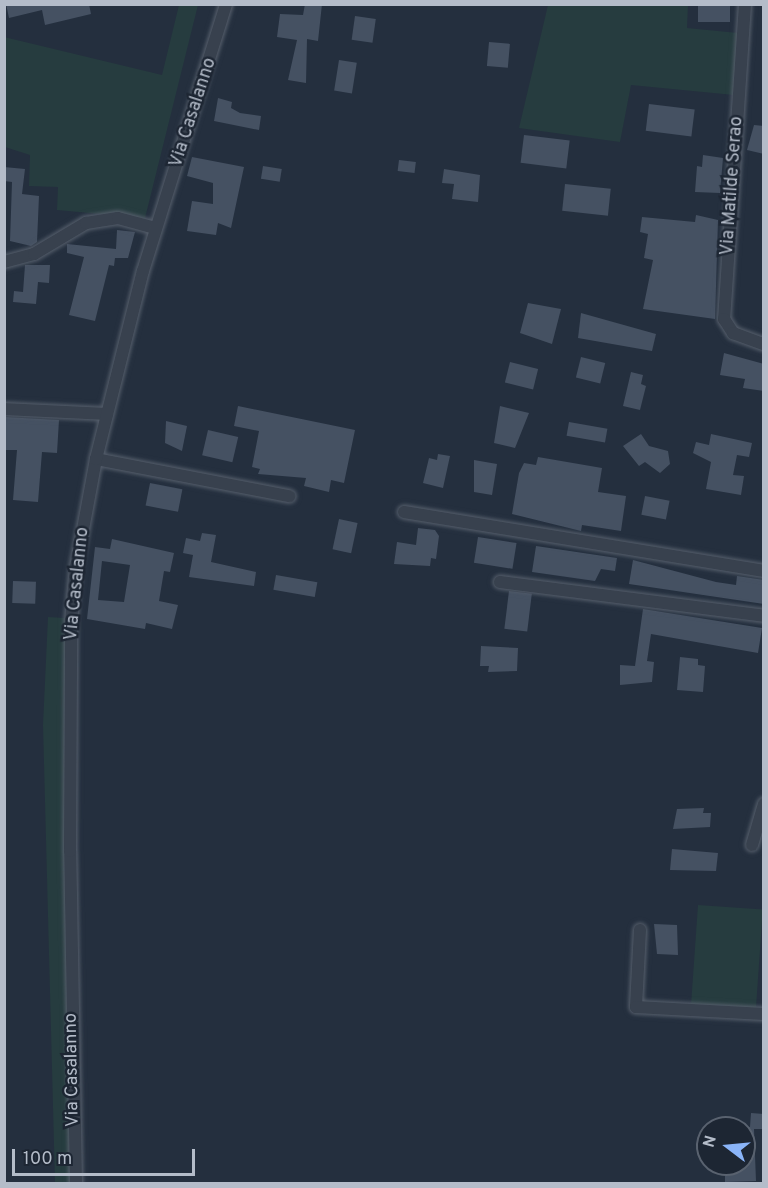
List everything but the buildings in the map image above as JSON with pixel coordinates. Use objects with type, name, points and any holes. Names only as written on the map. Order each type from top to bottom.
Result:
[{"type":"street","name":"Via Casalanno","points":[[76,1184],[71,622],[96,459],[107,414],[156,228],[226,4]]},
{"type":"street","name":"Via Matilde Serao","points":[[745,4],[724,319],[733,333],[764,344]]},
{"type":"street","points":[[4,262],[34,254],[86,223],[118,218],[156,228]]},
{"type":"street","points":[[4,409],[107,414]]},
{"type":"street","points":[[96,459],[289,496]]},
{"type":"street","points":[[404,512],[764,571]]},
{"type":"street","points":[[500,582],[764,616]]},
{"type":"street","points":[[752,845],[764,804]]},
{"type":"street","points":[[640,930],[636,1006],[764,1014]]},
{"type":"green space","points":[[179,5],[198,5],[145,218],[57,210],[58,187],[29,186],[30,155],[5,147],[4,37],[162,75]]},
{"type":"green space","points":[[548,5],[688,5],[687,28],[738,33],[734,95],[631,85],[620,142],[519,128]]},
{"type":"green space","points":[[48,617],[65,618],[70,1184],[55,1183],[43,725]]},
{"type":"green space","points":[[698,905],[763,910],[756,1011],[691,1007]]}]
